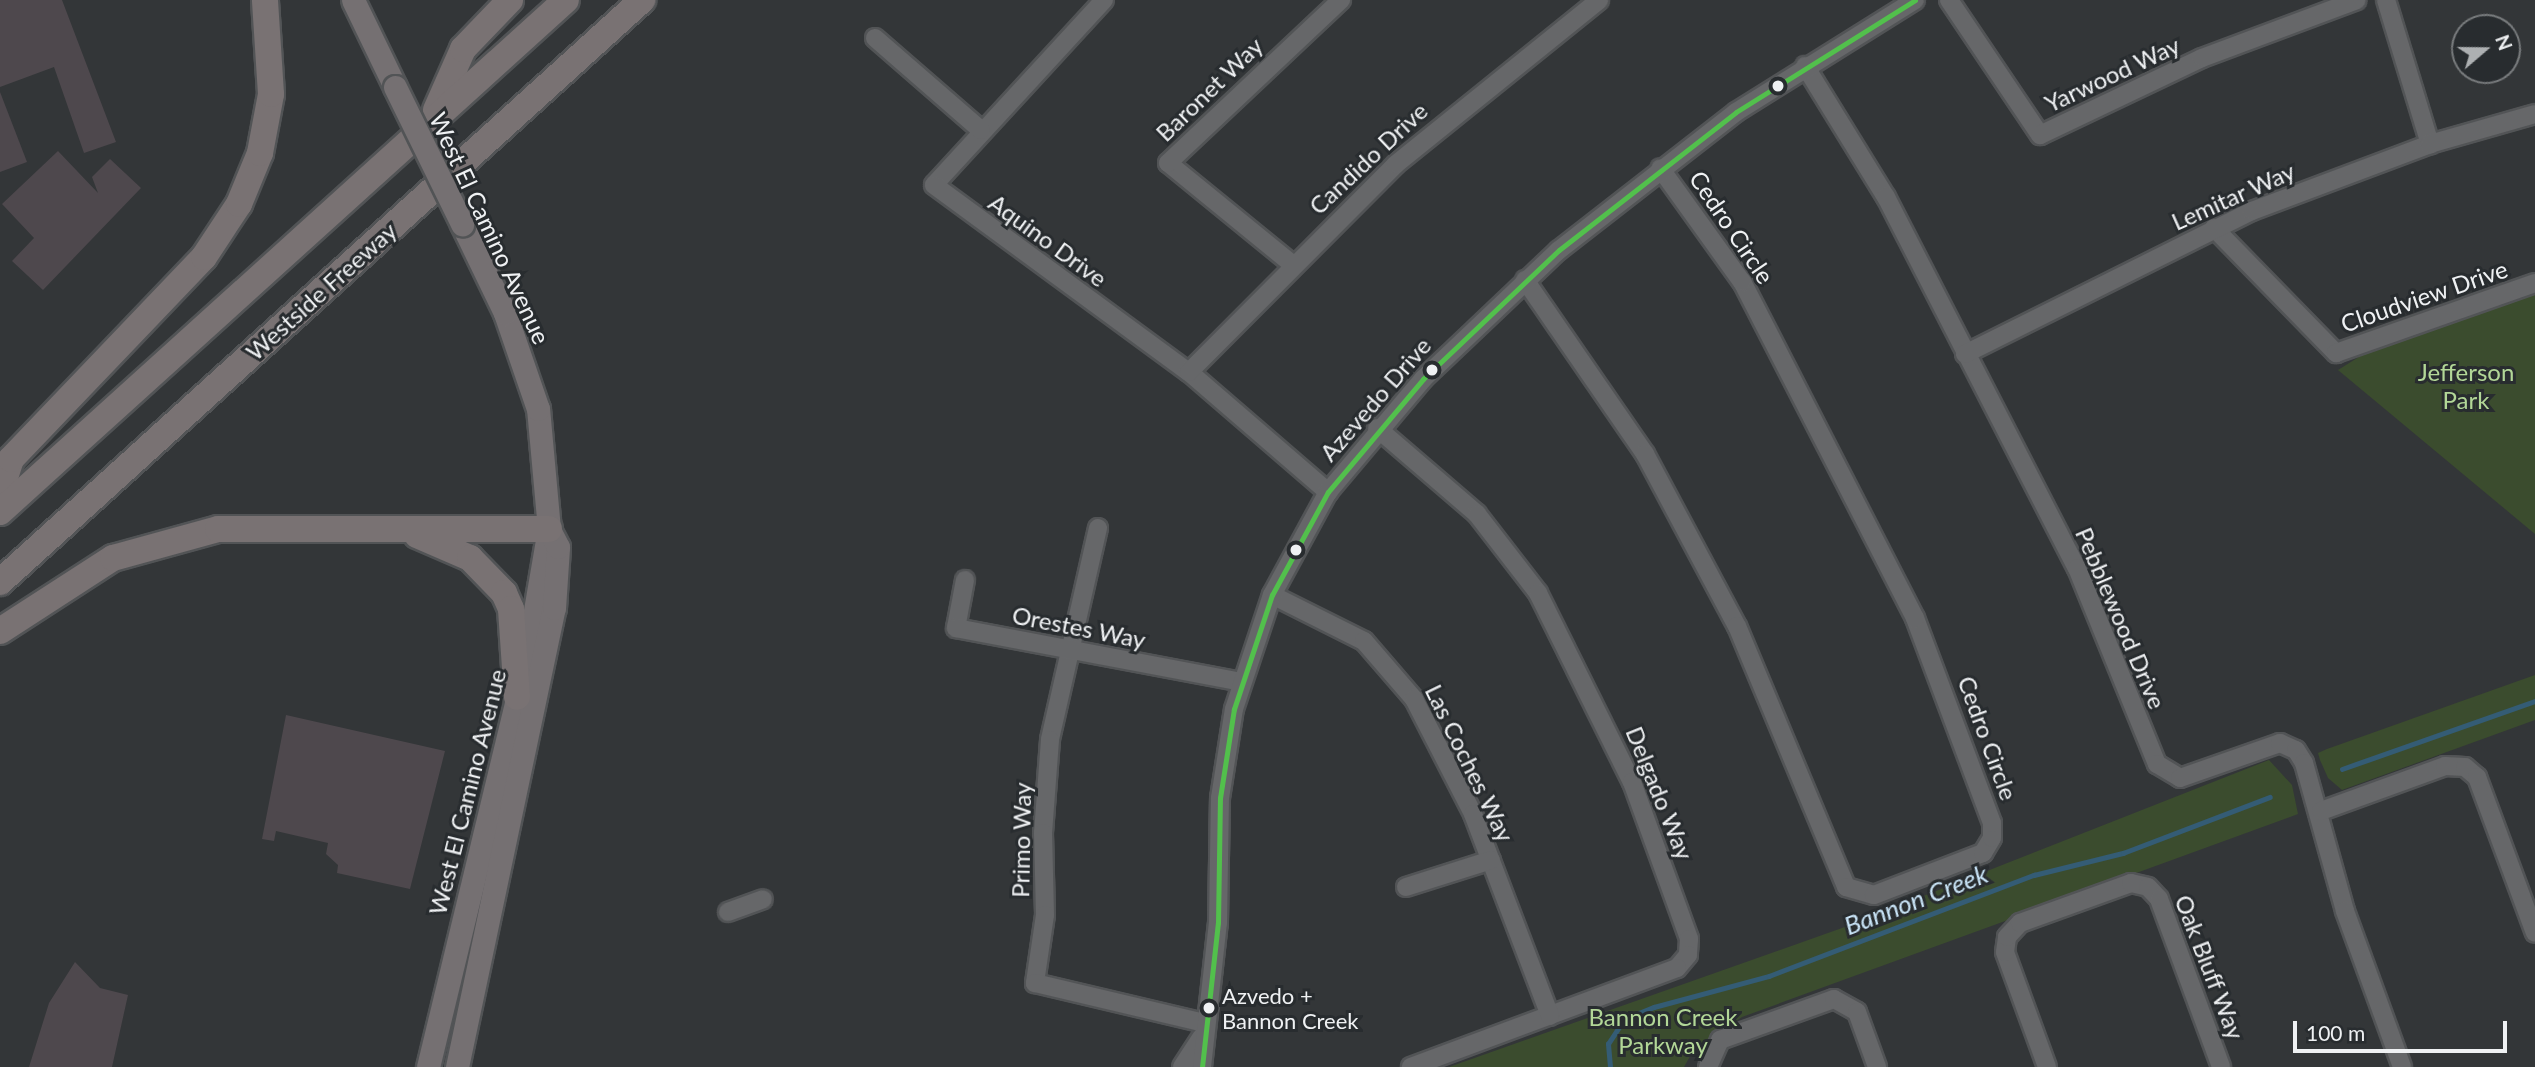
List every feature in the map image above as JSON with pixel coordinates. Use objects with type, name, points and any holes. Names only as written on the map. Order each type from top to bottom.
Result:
[{"type":"highway","points":[[0,493],[11,459],[204,257],[239,204],[260,153],[271,94],[265,0]]},
{"type":"highway","points":[[433,118],[463,49],[510,0]]},
{"type":"highway","points":[[0,512],[566,0]]},
{"type":"highway","name":"Westside Freeway","points":[[0,582],[642,0]]},
{"type":"highway","points":[[0,631],[90,570],[159,542],[229,528],[406,531],[549,529]]},
{"type":"highway","points":[[406,531],[470,558],[504,593],[510,609],[517,697]]},
{"type":"main road","name":"West El Camino Avenue","points":[[353,0],[505,313],[538,409],[549,529],[517,697],[428,1067]]},
{"type":"main road","name":"West El Camino Avenue","points":[[457,1067],[554,608],[558,547],[549,529]]},
{"type":"street","name":"Baronet Way","points":[[1292,264],[1168,163],[1341,0]]},
{"type":"street","name":"Candido Drive","points":[[1189,372],[1292,264],[1437,127],[1599,0]]},
{"type":"street","name":"Azevedo Drive","points":[[1202,1067],[1203,1030],[1218,923],[1220,798],[1241,682],[1272,595],[1328,492],[1377,428],[1525,280],[1660,168],[1805,66],[1915,0]]},
{"type":"street","name":"Yarwood Way","points":[[1950,0],[2040,135],[2202,58],[2357,0]]},
{"type":"street","points":[[2386,0],[2430,144]]},
{"type":"street","name":"Aquino Drive","points":[[1097,2],[934,185],[1189,372],[1328,492]]},
{"type":"street","points":[[875,38],[981,130]]},
{"type":"street","name":"Pebblewood Drive","points":[[1805,66],[1886,197],[2077,568],[2157,764],[2180,778],[2280,743],[2296,750],[2304,763],[2321,811],[2345,911],[2402,1067]]},
{"type":"street","name":"Lemitar Way","points":[[1965,354],[2214,228],[2430,144],[2535,114]]},
{"type":"street","name":"Cedro Circle","points":[[1525,280],[1645,454],[1737,626],[1846,887],[1874,895],[1983,853],[1992,838],[1992,823],[1915,618],[1742,282],[1660,168]]},
{"type":"street","name":"Cloudview Drive","points":[[2214,228],[2336,353],[2535,283]]},
{"type":"street","name":"Delgado Way","points":[[1377,428],[1478,514],[1538,593],[1632,782],[1689,939],[1688,955],[1677,968],[1411,1067]]},
{"type":"street","name":"Primo Way","points":[[1098,528],[1069,650],[1045,786],[1045,915],[1035,983],[1203,1030]]},
{"type":"street","name":"Orestes Way","points":[[965,580],[956,628],[1241,682]]},
{"type":"street","name":"Las Coches Way","points":[[1272,595],[1346,629],[1395,672],[1454,775],[1491,860],[1550,1016]]},
{"type":"street","points":[[2321,811],[2445,766],[2465,767],[2477,777],[2535,933]]},
{"type":"street","points":[[1406,887],[1491,860]]},
{"type":"street","name":"Oak Bluff Way","points":[[2047,1067],[2005,952],[2007,937],[2020,923],[2131,883],[2148,887],[2159,899],[2221,1067]]},
{"type":"street","points":[[728,912],[763,899]]},
{"type":"street","points":[[1708,1067],[1720,1040],[1834,999],[1857,1012],[1877,1067]]},
{"type":"street","name":"Azevedo Drive","points":[[1182,1067],[1203,1030]]},
{"type":"green space","name":"Jefferson Park","points":[[2535,292],[2535,534],[2338,370],[2370,350],[2439,322]]},
{"type":"green space","points":[[2535,675],[2535,720],[2342,790],[2328,778],[2318,753]]},
{"type":"green space","name":"Bannon Creek Parkway","points":[[2269,760],[2292,785],[2298,814],[1742,1017],[1693,1051],[1684,1067],[1449,1067],[1842,928]]},
{"type":"building","points":[[0,0],[62,0],[116,142],[84,153],[54,67],[0,87]]},
{"type":"building","points":[[0,92],[27,162],[0,172]]},
{"type":"building","points":[[58,151],[98,193],[92,177],[110,159],[141,188],[43,290],[12,261],[34,238],[2,204]]},
{"type":"building","points":[[286,715],[445,751],[410,889],[337,873],[338,865],[326,854],[328,843],[276,831],[274,841],[262,839]]},
{"type":"building","points":[[75,962],[100,988],[128,995],[112,1067],[29,1067],[49,1003]]},
{"type":"waterway","name":"Bannon Creek","points":[[2342,769],[2535,701]]},
{"type":"waterway","name":"Bannon Creek","points":[[1610,1067],[1608,1044],[1624,1019],[1654,1007],[1769,976],[2034,875],[2123,853],[2270,797]]},
{"type":"transit line","points":[[1202,1067],[1218,923],[1220,798],[1234,709],[1272,595],[1328,492],[1423,379],[1559,250],[1736,112],[1915,0]]},
{"type":"place","name":"Azvedo + Bannon Creek","points":[[1209,1008]]}]
